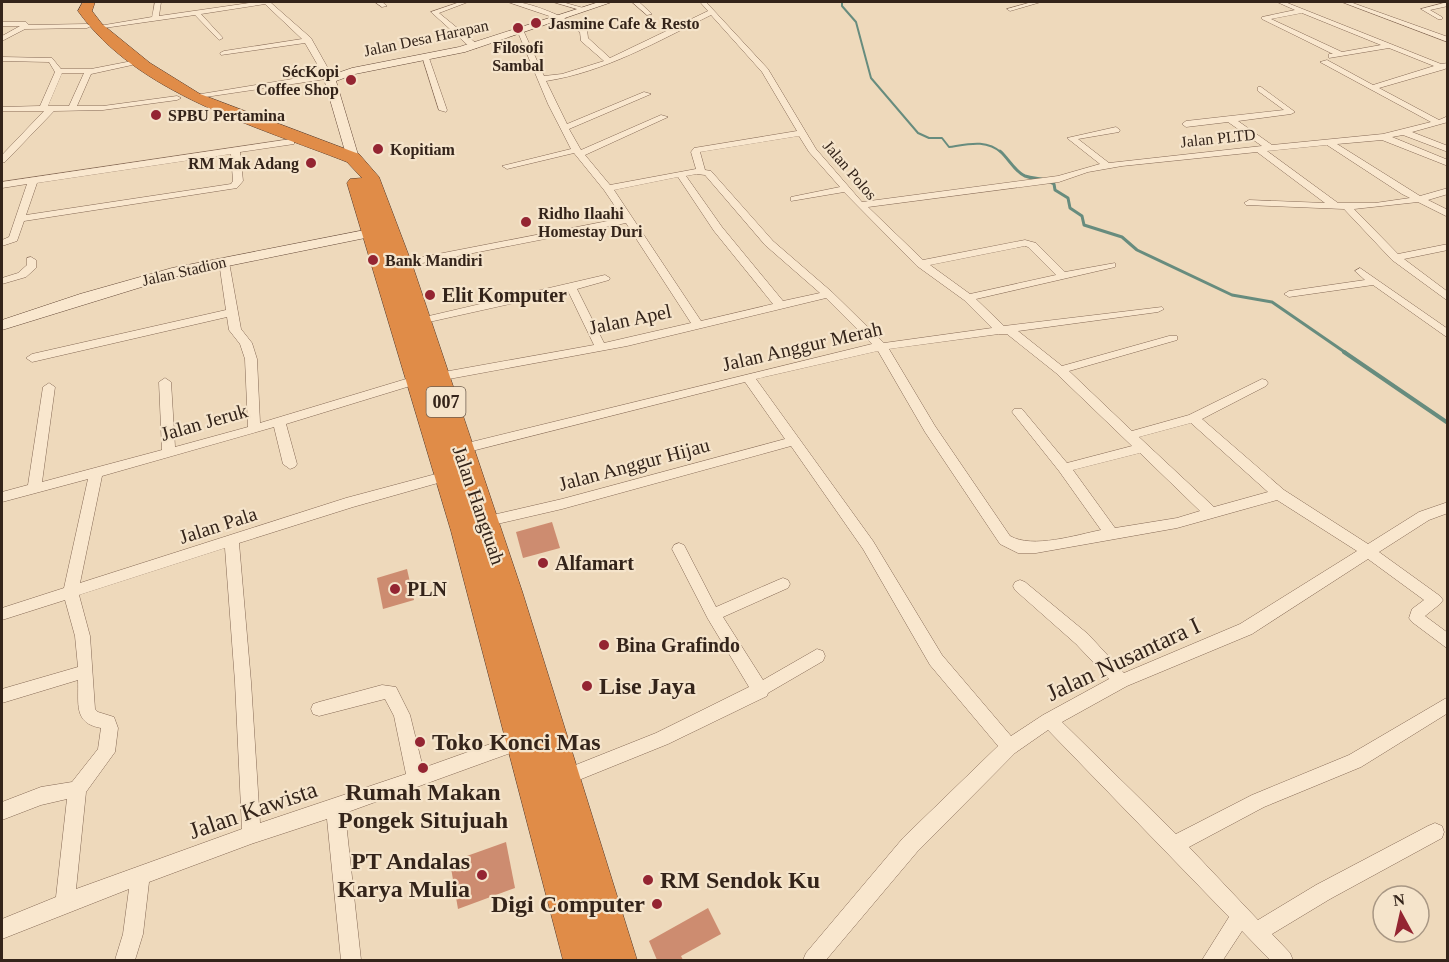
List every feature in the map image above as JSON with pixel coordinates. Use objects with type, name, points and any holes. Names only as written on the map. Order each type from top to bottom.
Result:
[{"type":"highway","points":[[81,2],[76,11],[102,34]]},
{"type":"highway","points":[[89,2],[85,11],[102,34]]},
{"type":"highway","name":"Jalan Hangtuah","points":[[102,34],[129,63],[186,98],[336,159],[355,179],[370,233],[427,378],[460,449],[508,591],[564,778],[582,960]]},
{"type":"highway","name":"Jalan Hangtuah","points":[[102,34],[186,98],[353,158],[370,177],[420,321],[427,378],[447,476],[521,741],[573,866],[618,960]]},
{"type":"street","points":[[155,19],[158,2]]},
{"type":"street","points":[[2,39],[24,27],[102,34],[155,19],[197,13],[222,5],[266,2],[308,40],[329,77],[353,158]]},
{"type":"street","points":[[465,2],[434,12],[474,46]]},
{"type":"street","points":[[510,2],[560,18],[584,31],[584,39],[609,61]]},
{"type":"street","points":[[556,2],[584,9]]},
{"type":"street","name":"Jalan Desa Harapan","points":[[329,77],[474,46],[607,2]]},
{"type":"street","points":[[634,2],[649,14]]},
{"type":"street","name":"Jalan Polos","points":[[703,2],[765,71],[812,150],[886,233],[921,264],[1060,370],[1211,513]]},
{"type":"street","points":[[1010,9],[1038,2]]},
{"type":"street","points":[[1280,2],[1445,66]]},
{"type":"street","points":[[1345,2],[1448,40]]},
{"type":"street","points":[[1440,18],[1424,9],[1448,4],[1442,2]]},
{"type":"street","points":[[1304,11],[1264,18],[1336,55],[1391,45]]},
{"type":"street","points":[[541,79],[567,77],[609,61],[712,12]]},
{"type":"street","points":[[197,13],[219,38]]},
{"type":"street","points":[[2,24],[26,24],[24,27]]},
{"type":"street","points":[[520,32],[578,152],[608,188],[697,324]]},
{"type":"street","points":[[224,53],[308,40]]},
{"type":"street","points":[[425,58],[442,110]]},
{"type":"street","points":[[2,59],[52,60],[54,67],[59,71],[89,71],[129,63]]},
{"type":"street","points":[[1324,62],[1439,123]]},
{"type":"street","points":[[1374,87],[1445,66]]},
{"type":"street","points":[[2,160],[47,109],[59,71]]},
{"type":"street","points":[[72,108],[89,71]]},
{"type":"street","points":[[2,109],[127,106],[329,77]]},
{"type":"street","points":[[1186,124],[1290,112],[1261,89]]},
{"type":"street","points":[[565,128],[647,94]]},
{"type":"street","points":[[507,166],[578,152],[664,117]]},
{"type":"street","name":"Jalan PLTD","points":[[860,205],[1040,182],[1108,166],[1383,137],[1406,133],[1448,118]]},
{"type":"street","points":[[1230,119],[1270,148]]},
{"type":"street","points":[[1108,166],[1071,138],[1116,130]]},
{"type":"street","points":[[700,171],[695,152],[697,150],[803,133]]},
{"type":"street","points":[[1406,133],[1448,149]]},
{"type":"street","points":[[1383,137],[1448,164]]},
{"type":"street","points":[[2,185],[291,142]]},
{"type":"street","points":[[1328,142],[1420,201],[1448,214]]},
{"type":"street","points":[[1258,149],[1339,205],[1396,258],[1448,298]]},
{"type":"street","points":[[21,219],[234,186],[238,182],[236,150]]},
{"type":"street","points":[[608,188],[680,174],[700,171],[708,173],[769,243],[828,294],[881,346],[930,429],[1011,544],[1017,547],[1036,547],[1177,523],[1279,494]]},
{"type":"street","points":[[680,174],[718,229],[780,304]]},
{"type":"street","points":[[2,243],[13,239],[33,181]]},
{"type":"street","points":[[794,199],[846,189]]},
{"type":"street","points":[[1249,203],[1339,205],[1420,201],[1448,191]]},
{"type":"street","points":[[402,264],[628,220]]},
{"type":"street","name":"Jalan Stadion","points":[[2,325],[129,284],[224,262],[370,233]]},
{"type":"street","points":[[921,264],[1025,243],[1032,245],[1063,276]]},
{"type":"street","points":[[1396,258],[1448,247]]},
{"type":"street","points":[[2,281],[26,273],[32,266],[31,260]]},
{"type":"street","points":[[224,262],[235,330],[246,343],[251,359],[254,429]]},
{"type":"street","points":[[968,298],[1111,265]]},
{"type":"street","points":[[1360,271],[1448,335]]},
{"type":"street","points":[[420,321],[605,278]]},
{"type":"street","points":[[1289,294],[1374,282]]},
{"type":"street","points":[[571,287],[600,346]]},
{"type":"street","name":"Jalan Apel","points":[[427,378],[600,346],[828,294]]},
{"type":"street","name":"Jalan Anggur Merah","points":[[460,449],[881,346],[1007,331],[1158,309]]},
{"type":"street","points":[[32,358],[233,312]]},
{"type":"street","points":[[1060,370],[1173,338]]},
{"type":"street","points":[[748,377],[868,545],[936,660],[1009,747]]},
{"type":"street","name":"Jalan Jeruk","points":[[2,497],[169,453],[427,378]]},
{"type":"street","points":[[165,382],[169,453]]},
{"type":"street","points":[[1128,436],[1193,418],[1262,383]]},
{"type":"street","points":[[34,488],[49,387]]},
{"type":"street","points":[[1018,412],[1064,468],[1111,533]]},
{"type":"street","points":[[1193,418],[1279,494],[1441,597],[1417,613],[1417,618],[1448,643]]},
{"type":"street","points":[[279,421],[290,464]]},
{"type":"street","name":"Jalan Anggur Hijau","points":[[484,522],[562,504],[793,441]]},
{"type":"street","points":[[1064,468],[1141,448]]},
{"type":"street","points":[[65,903],[77,789],[102,759],[110,728],[108,722],[93,719],[87,711],[86,671],[78,610],[70,593],[96,473]]},
{"type":"street","name":"Jalan Pala","points":[[2,614],[351,502],[447,476]]},
{"type":"street","name":"Jalan Nusantara I","points":[[813,960],[910,845],[1009,747],[1049,720],[1121,681],[1246,629],[1424,516],[1448,507]]},
{"type":"street","points":[[232,540],[243,682],[251,835]]},
{"type":"street","points":[[679,549],[713,615],[761,691]]},
{"type":"street","points":[[713,615],[783,584]]},
{"type":"street","points":[[1020,586],[1082,639],[1121,681]]},
{"type":"street","points":[[564,778],[644,748],[761,691],[817,656]]},
{"type":"street","points":[[2,696],[86,671]]},
{"type":"street","points":[[319,709],[382,692],[390,692],[402,715],[416,778]]},
{"type":"street","points":[[1174,844],[1258,801],[1355,761],[1448,704]]},
{"type":"street","points":[[1049,720],[1174,844],[1283,960]]},
{"type":"street","name":"Jalan Kawista","points":[[2,929],[65,903],[140,878],[251,835],[335,808],[521,741]]},
{"type":"street","points":[[2,811],[41,796],[77,789]]},
{"type":"street","points":[[335,808],[351,960]]},
{"type":"street","points":[[1256,932],[1323,892],[1435,832]]},
{"type":"street","points":[[125,960],[133,934],[140,878]]},
{"type":"street","points":[[1212,960],[1241,916]]},
{"type":"building","points":[[552,522],[560,548],[523,558],[516,532]]},
{"type":"building","name":"PLN","points":[[407,569],[414,600],[383,609],[377,578]]},
{"type":"building","name":"PT Andalas Karya Mulia","points":[[506,842],[515,888],[458,909],[450,862]]},
{"type":"building","points":[[708,908],[721,934],[681,956],[683,960],[657,960],[649,941]]},
{"type":"waterway","points":[[842,2],[842,6],[856,22],[871,78],[918,133],[929,138],[942,138],[949,147],[983,144],[1001,153]]},
{"type":"waterway","points":[[1001,153],[1021,174],[1054,184],[1055,190],[1068,198],[1070,208],[1082,216],[1084,225],[1122,237],[1137,250],[1232,295],[1272,302],[1346,353]]},
{"type":"waterway","points":[[1344,352],[1448,423]]},
{"type":"place","name":"Jasmine Cafe & Resto","points":[[536,23]]},
{"type":"place","name":"Filosofi Sambal","points":[[518,28]]},
{"type":"place","name":"SécKopi Coffee Shop","points":[[351,80]]},
{"type":"place","name":"SPBU Pertamina","points":[[156,115]]},
{"type":"place","name":"Kopitiam","points":[[378,149]]},
{"type":"place","name":"RM Mak Adang","points":[[311,163]]},
{"type":"place","name":"Ridho Ilaahi Homestay Duri","points":[[526,222]]},
{"type":"place","name":"Bank Mandiri","points":[[373,260]]},
{"type":"place","name":"Elit Komputer","points":[[430,295]]},
{"type":"place","name":"Alfamart","points":[[543,563]]},
{"type":"place","name":"PLN","points":[[395,589]]},
{"type":"place","name":"Bina Grafindo","points":[[604,645]]},
{"type":"place","name":"Lise Jaya","points":[[587,686]]},
{"type":"place","name":"Toko Konci Mas","points":[[420,742]]},
{"type":"place","name":"Rumah Makan Pongek Situjuah","points":[[423,768]]},
{"type":"place","name":"PT Andalas Karya Mulia","points":[[482,875]]},
{"type":"place","name":"RM Sendok Ku","points":[[648,880]]},
{"type":"place","name":"Digi Computer","points":[[657,904]]}]
